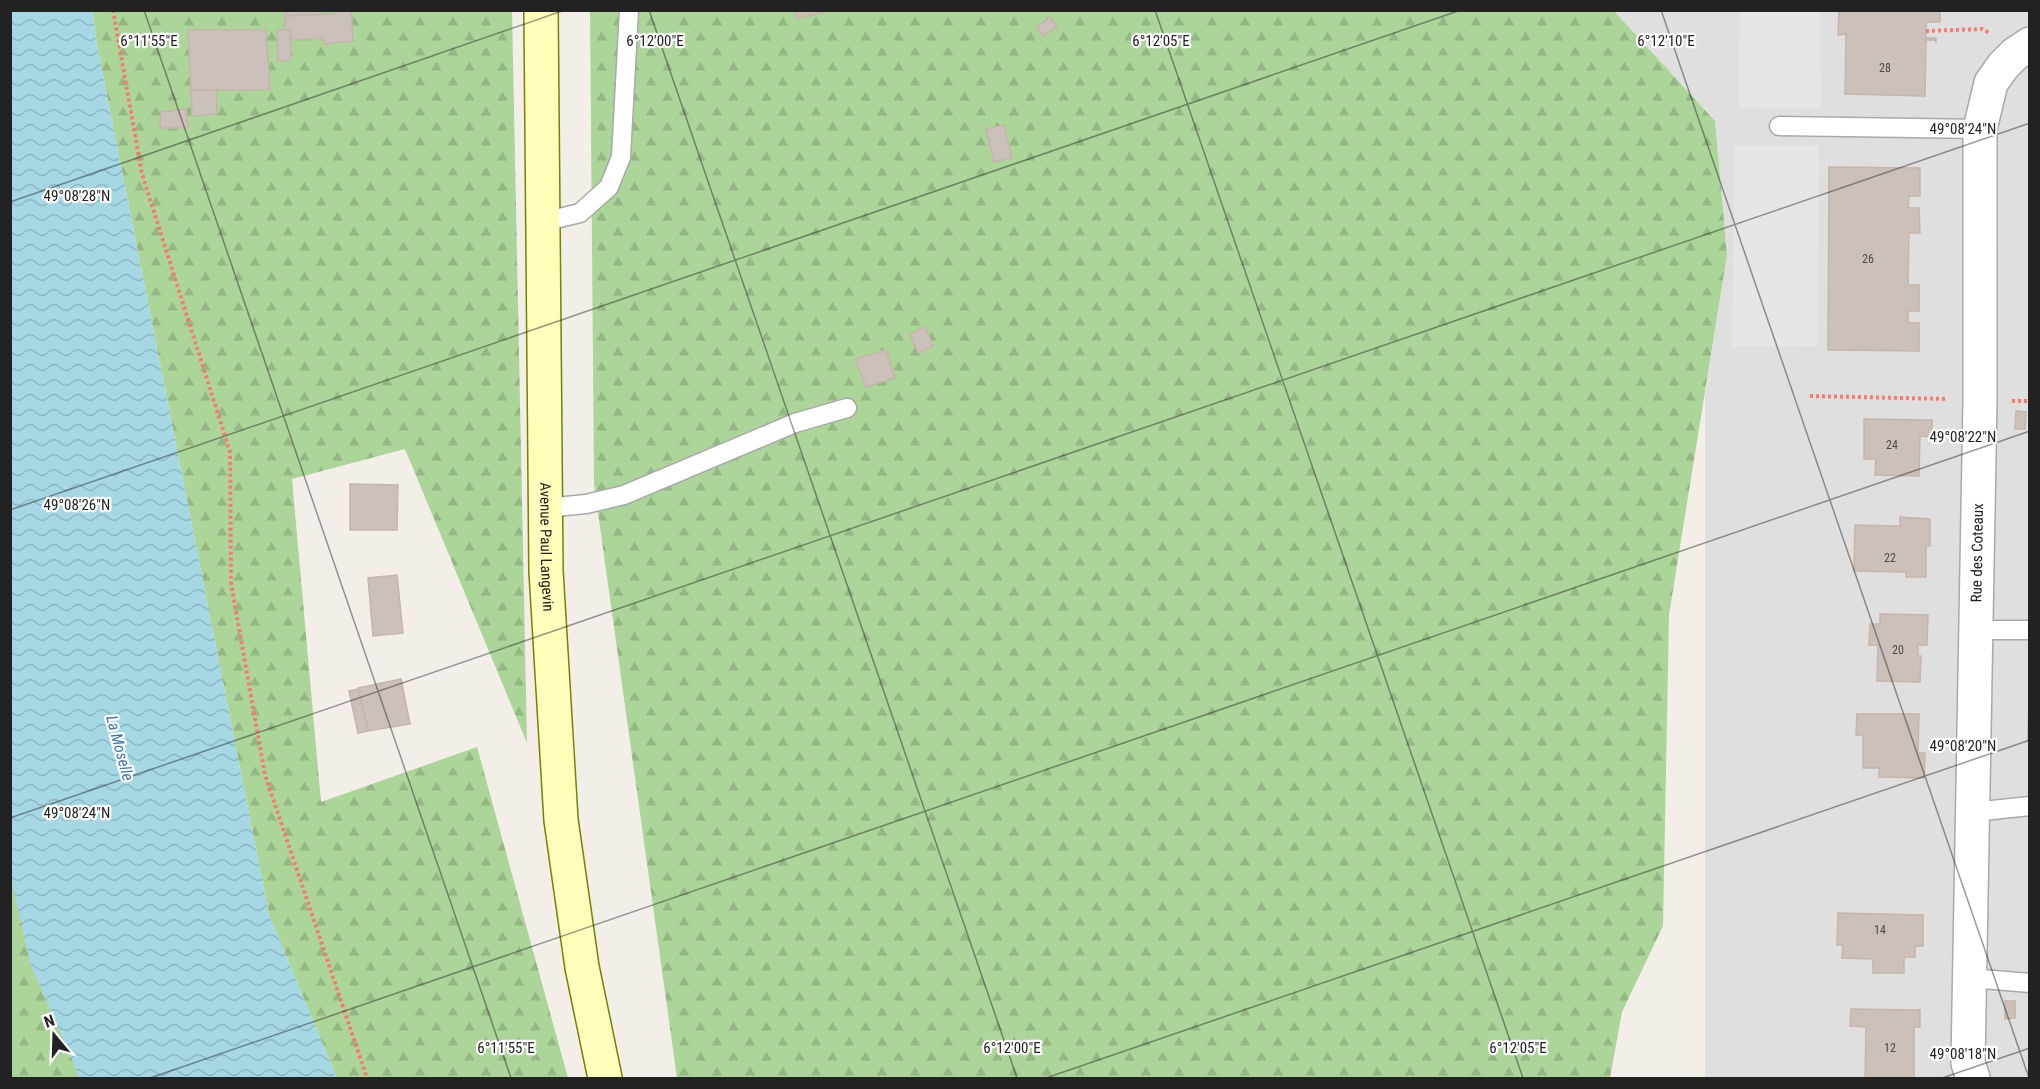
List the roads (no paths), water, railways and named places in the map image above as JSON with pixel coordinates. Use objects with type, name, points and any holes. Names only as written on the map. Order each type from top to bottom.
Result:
[{"type":"main road","name":"Avenue Paul Langevin","points":[[541,10],[546,571],[561,820],[582,967],[605,1078]]},
{"type":"street","name":"Rue des Coteaux","points":[[1973,1078],[1968,1063],[1980,400],[1980,129],[1991,83],[2003,66],[2022,49]]},
{"type":"lane","points":[[543,222],[580,213],[609,187],[621,157],[629,10]]},
{"type":"lane","points":[[1779,126],[1980,129]]},
{"type":"lane","points":[[546,508],[586,504],[624,495],[795,423],[847,408]]},
{"type":"lane","points":[[1976,630],[2030,630]]},
{"type":"lane","points":[[1973,812],[2030,806]]},
{"type":"lane","points":[[1970,978],[2030,983]]},
{"type":"water","name":"La Moselle","points":[[10,11],[93,11],[96,40],[269,915],[337,1078],[79,1078],[31,966],[10,874]]}]
